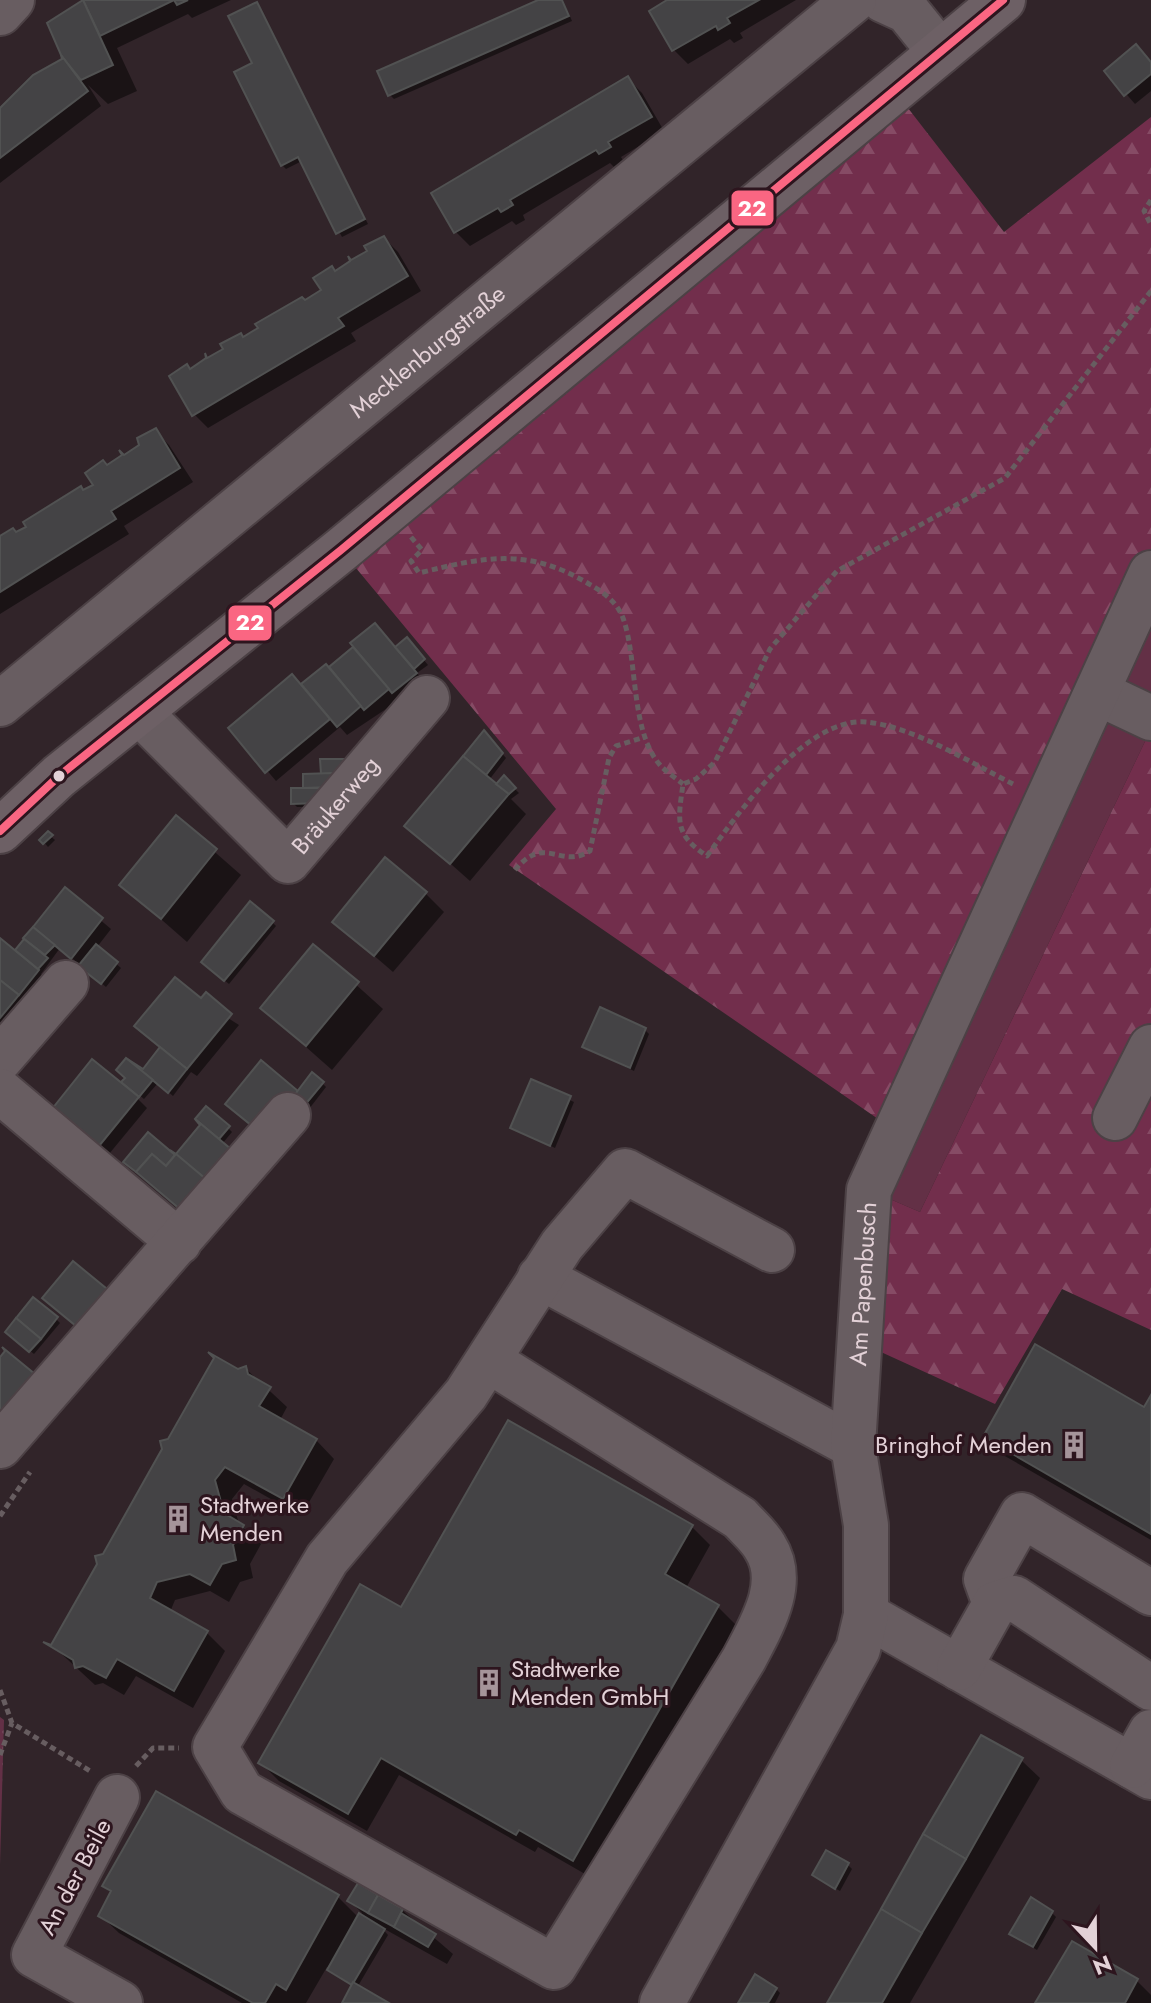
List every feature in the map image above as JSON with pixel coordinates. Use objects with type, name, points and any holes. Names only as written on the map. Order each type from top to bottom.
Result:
[{"type":"main road","points":[[0,831],[59,776],[341,550],[1003,0]]},
{"type":"main road","points":[[0,809],[59,776]]},
{"type":"street","points":[[0,13],[12,0]]},
{"type":"street","name":"Mecklenburgstraße","points":[[0,704],[854,0]]},
{"type":"street","points":[[883,0],[907,11],[940,52]]},
{"type":"street","name":"Am Papenbusch","points":[[662,2003],[858,1649],[866,1615],[866,1525],[853,1446],[869,1190],[1151,573]]},
{"type":"street","points":[[1098,693],[1151,718]]},
{"type":"street","name":"Bräukerweg","points":[[139,712],[288,861],[427,698]]},
{"type":"street","points":[[0,1059],[66,983]]},
{"type":"street","points":[[1115,1118],[1151,1047]]},
{"type":"street","points":[[0,1091],[179,1242]]},
{"type":"street","points":[[0,1446],[288,1115]]},
{"type":"street","points":[[488,1360],[740,1518],[766,1548],[775,1576],[766,1616],[744,1659],[554,1967],[242,1792],[215,1747],[327,1559],[466,1394],[562,1245],[625,1171],[772,1250]]},
{"type":"street","points":[[540,1277],[853,1446]]},
{"type":"street","points":[[995,1604],[986,1579],[1022,1515],[1151,1593]]},
{"type":"street","points":[[959,1668],[995,1604],[1014,1598],[1151,1688]]},
{"type":"street","points":[[866,1615],[959,1668],[1145,1759]]},
{"type":"street","name":"An der Beile","points":[[117,1797],[34,1955],[120,2003]]},
{"type":"path","points":[[1151,200],[1144,211],[1151,225]]},
{"type":"path","points":[[683,784],[696,779],[715,762],[770,649],[837,571],[1005,478],[1151,291]]},
{"type":"path","points":[[422,550],[411,561],[419,573],[474,560],[516,557],[546,562],[602,591],[623,617],[645,737],[658,764],[683,784]]},
{"type":"path","points":[[683,784],[680,830],[689,844],[707,856],[736,817],[801,748],[822,733],[865,722],[935,745],[1049,801]]},
{"type":"path","points":[[515,870],[527,855],[544,851],[574,856],[590,851],[609,758],[616,746],[645,737]]},
{"type":"path","points":[[0,1690],[12,1723],[94,1773],[117,1797],[131,1772],[153,1748],[215,1747]]},
{"type":"path","points":[[0,1755],[1,1745],[12,1723]]},
{"type":"shaded area","points":[[1151,573],[1151,729],[920,1212],[869,1190]]},
{"type":"shaded area","points":[[0,1717],[4,1720],[0,1865]]},
{"type":"green space","points":[[894,90],[1004,232],[1151,117],[1151,573],[897,1132],[509,865],[556,809],[341,550]]},
{"type":"green space","points":[[1151,729],[1151,1330],[1062,1289],[995,1404],[859,1342],[869,1190],[920,1212]]},
{"type":"building","points":[[83,0],[174,0],[100,36]]},
{"type":"building","points":[[83,0],[113,65],[81,80],[61,55],[47,23]]},
{"type":"building","points":[[538,0],[562,0],[569,16],[388,96],[377,71]]},
{"type":"building","points":[[667,0],[759,0],[727,18],[730,23],[718,30],[716,26],[672,51],[649,11]]},
{"type":"building","points":[[257,2],[365,219],[336,234],[298,157],[281,166],[234,72],[252,63],[228,16]]},
{"type":"building","points":[[1136,44],[1151,62],[1151,74],[1124,96],[1104,71]]},
{"type":"building","points":[[61,55],[88,91],[0,158],[0,108],[33,75],[62,59]]},
{"type":"building","points":[[628,76],[652,117],[608,142],[611,147],[599,154],[596,150],[510,200],[513,205],[501,212],[498,208],[454,233],[431,193]]},
{"type":"building","points":[[384,236],[408,276],[338,318],[344,326],[192,416],[169,376],[187,364],[190,369],[206,358],[205,353],[207,358],[223,349],[220,344],[241,333],[243,337],[258,328],[255,324],[302,297],[305,300],[321,290],[313,278],[332,266],[335,271],[350,261],[348,256],[351,260],[367,251],[364,246]]},
{"type":"building","points":[[156,428],[180,468],[111,511],[116,519],[0,592],[0,536],[13,528],[16,532],[26,527],[23,522],[81,486],[83,490],[93,485],[85,473],[103,460],[107,465],[122,455],[119,450],[124,455],[139,445],[137,438]]},
{"type":"building","points":[[375,623],[417,673],[392,693],[350,643]]},
{"type":"building","points":[[407,637],[425,659],[414,669],[395,647]]},
{"type":"building","points":[[353,647],[389,689],[364,710],[329,667]]},
{"type":"building","points":[[326,664],[361,706],[337,727],[301,684]]},
{"type":"building","points":[[292,674],[330,719],[265,773],[228,728]]},
{"type":"building","points":[[484,730],[503,753],[486,775],[463,756]]},
{"type":"building","points":[[463,756],[509,794],[450,864],[404,826]]},
{"type":"building","points":[[320,759],[350,759],[350,773],[321,774]]},
{"type":"building","points":[[333,773],[333,787],[303,788],[303,774]]},
{"type":"building","points":[[504,775],[516,788],[509,794],[496,784]]},
{"type":"building","points":[[291,788],[321,788],[321,803],[291,804]]},
{"type":"building","points":[[176,815],[217,849],[161,919],[119,885]]},
{"type":"building","points":[[48,831],[53,835],[43,844],[39,840]]},
{"type":"building","points":[[385,857],[427,892],[374,956],[332,922]]},
{"type":"building","points":[[65,887],[103,918],[71,959],[33,927]]},
{"type":"building","points":[[250,901],[274,921],[224,981],[201,962]]},
{"type":"building","points":[[33,927],[55,945],[45,955],[23,938]]},
{"type":"building","points":[[0,938],[39,970],[19,995],[0,980]]},
{"type":"building","points":[[24,939],[48,958],[38,969],[15,950]]},
{"type":"building","points":[[96,944],[118,962],[101,984],[78,966]]},
{"type":"building","points":[[313,944],[359,982],[306,1046],[260,1008]]},
{"type":"building","points":[[175,977],[201,998],[206,992],[232,1014],[187,1069],[134,1026]]},
{"type":"building","points":[[0,980],[19,995],[0,1018]]},
{"type":"building","points":[[600,1007],[646,1028],[630,1068],[582,1047]]},
{"type":"building","points":[[160,1047],[187,1069],[168,1093],[126,1058],[143,1069]]},
{"type":"building","points":[[126,1058],[153,1080],[139,1097],[121,1082],[125,1078],[116,1070]]},
{"type":"building","points":[[92,1059],[139,1097],[99,1146],[52,1109]]},
{"type":"building","points":[[261,1060],[298,1091],[262,1134],[225,1104]]},
{"type":"building","points":[[312,1072],[324,1082],[304,1106],[293,1097]]},
{"type":"building","points":[[531,1079],[571,1096],[550,1146],[510,1128]]},
{"type":"building","points":[[206,1106],[230,1126],[219,1139],[195,1119]]},
{"type":"building","points":[[195,1119],[238,1155],[213,1185],[170,1150],[176,1154],[200,1125]]},
{"type":"building","points":[[148,1132],[175,1155],[166,1166],[152,1154],[136,1172],[123,1162]]},
{"type":"building","points":[[152,1154],[166,1166],[176,1154],[213,1185],[188,1216],[136,1172]]},
{"type":"building","points":[[73,1261],[107,1289],[76,1326],[42,1298]]},
{"type":"building","points":[[33,1297],[58,1317],[41,1339],[16,1318]]},
{"type":"building","points":[[16,1318],[41,1339],[29,1352],[5,1332]]},
{"type":"building","name":"Bringhof Menden","points":[[1035,1344],[1144,1407],[1151,1395],[1151,1534],[983,1437]]},
{"type":"building","points":[[2,1347],[36,1375],[5,1413],[0,1409],[0,1357],[5,1351]]},
{"type":"building","name":"Stadtwerke Menden","points":[[208,1352],[238,1369],[246,1366],[248,1374],[271,1387],[259,1406],[317,1439],[283,1499],[225,1467],[215,1480],[224,1513],[244,1525],[233,1545],[236,1560],[222,1564],[210,1585],[190,1574],[157,1582],[150,1598],[208,1631],[174,1691],[117,1659],[106,1678],[83,1666],[75,1668],[73,1660],[43,1642],[51,1645],[97,1564],[95,1556],[103,1554],[162,1449],[160,1441],[168,1439],[214,1358]]},
{"type":"building","name":"Stadtwerke Menden GmbH","points":[[508,1420],[693,1525],[665,1574],[719,1605],[573,1861],[519,1830],[516,1835],[381,1758],[348,1814],[258,1763],[360,1584],[401,1607]]},
{"type":"building","points":[[981,1735],[1023,1758],[966,1859],[923,1834]]},
{"type":"building","points":[[156,1791],[339,1895],[286,1990],[276,1984],[265,2003],[253,2003],[98,1916],[111,1891],[102,1886]]},
{"type":"building","points":[[923,1834],[966,1859],[922,1933],[881,1909]]},
{"type":"building","points":[[826,1850],[849,1863],[835,1889],[812,1875]]},
{"type":"building","points":[[358,1883],[378,1895],[368,1913],[347,1901]]},
{"type":"building","points":[[378,1895],[403,1909],[394,1927],[368,1913]]},
{"type":"building","points":[[1031,1897],[1053,1911],[1033,1947],[1009,1934]]},
{"type":"building","points":[[881,1909],[922,1933],[882,2003],[827,2003]]},
{"type":"building","points":[[359,1913],[385,1929],[352,1985],[327,1970]]},
{"type":"building","points":[[401,1913],[436,1934],[428,1947],[394,1927]]},
{"type":"building","points":[[1072,1941],[1138,1979],[1125,2003],[1035,2003]]},
{"type":"building","points":[[755,1974],[777,1988],[768,2003],[738,2003]]},
{"type":"building","points":[[353,1982],[389,2003],[342,2003]]},
{"type":"transit line","name":"22","points":[[0,831],[59,776],[341,550],[1003,0]]},
{"type":"place","name":"Bringhof Menden","points":[[1074,1445]]},
{"type":"place","name":"Stadtwerke Menden","points":[[178,1519]]},
{"type":"place","name":"Stadtwerke Menden GmbH","points":[[489,1683]]}]
